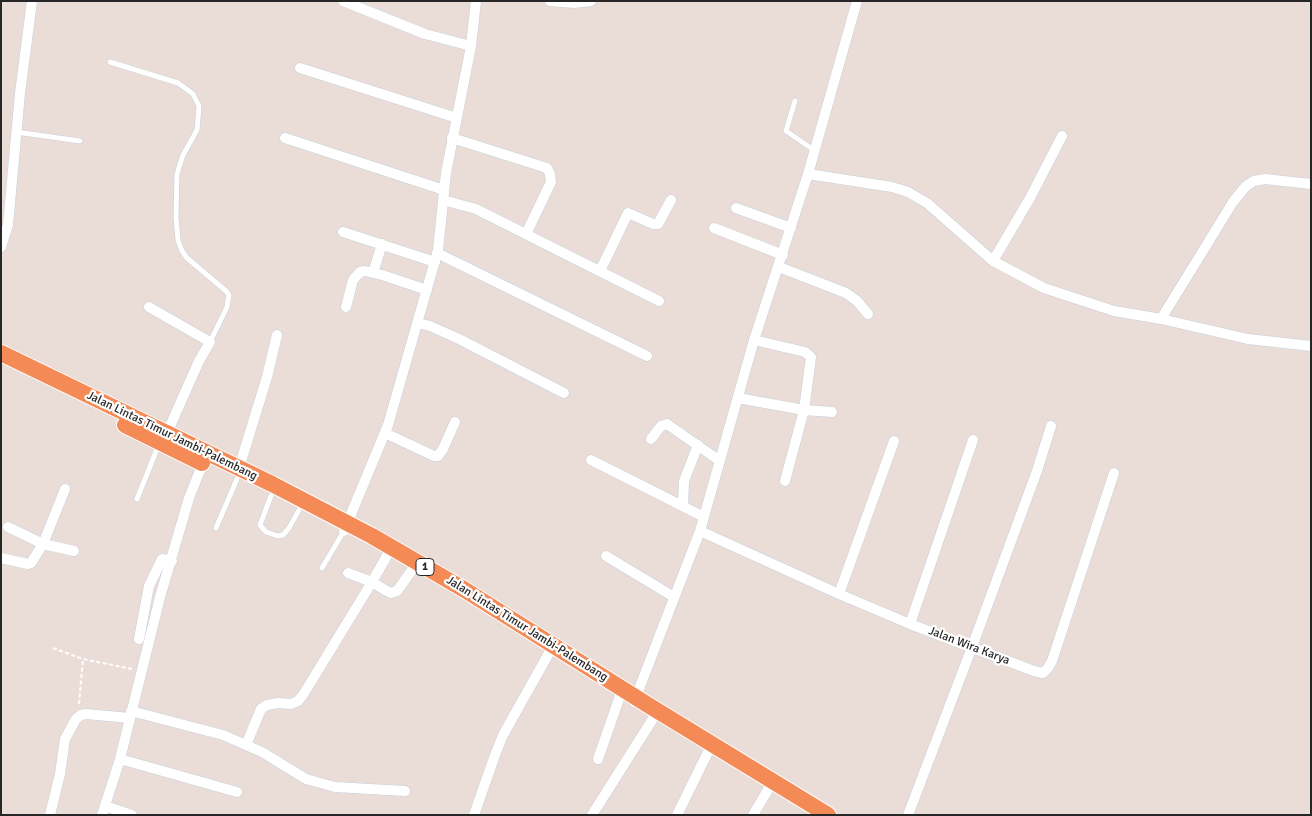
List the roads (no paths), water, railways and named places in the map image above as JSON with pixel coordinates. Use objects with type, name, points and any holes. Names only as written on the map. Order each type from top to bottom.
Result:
[{"type":"highway","name":"Jalan Lintas Timur Jambi-Palembang","points":[[1,353],[164,438],[203,463],[238,474],[271,496],[300,510],[345,527],[549,653],[828,815]]},
{"type":"highway","name":"Jalan Lintas Timur Jambi-Palembang","points":[[1,364],[164,438],[238,474],[465,590],[630,699],[654,717],[812,815]]},
{"type":"street","points":[[1,247],[8,225],[16,132],[32,1]]},
{"type":"street","points":[[343,1],[425,34],[471,41]]},
{"type":"street","points":[[345,527],[385,434],[436,257],[443,195],[471,41],[476,1]]},
{"type":"street","points":[[550,1],[574,3],[590,1]]},
{"type":"street","points":[[598,759],[630,699],[700,531],[754,340],[808,174],[858,1]]},
{"type":"street","points":[[300,68],[457,118]]},
{"type":"street","points":[[992,261],[1030,198],[1062,136]]},
{"type":"street","points":[[285,138],[443,195],[476,209],[659,301]]},
{"type":"street","points":[[452,138],[547,168],[551,182],[526,234]]},
{"type":"street","points":[[808,174],[892,187],[917,196],[992,261],[1044,288],[1074,299],[1114,311],[1248,338],[1311,346]]},
{"type":"street","points":[[1161,319],[1233,202],[1246,186],[1254,181],[1265,179],[1311,184]]},
{"type":"street","points":[[600,271],[628,213],[653,224],[658,224],[671,200]]},
{"type":"street","points":[[736,208],[791,228]]},
{"type":"street","points":[[714,228],[783,255]]},
{"type":"street","points":[[343,232],[436,257],[647,356]]},
{"type":"street","points":[[373,273],[382,244]]},
{"type":"street","points":[[779,267],[851,296],[868,314]]},
{"type":"street","points":[[346,307],[356,274],[365,271],[427,290]]},
{"type":"street","points":[[149,307],[210,342],[199,361],[164,438]]},
{"type":"street","points":[[418,323],[430,326],[459,339],[564,393]]},
{"type":"street","points":[[238,474],[267,377],[277,335]]},
{"type":"street","points":[[754,340],[809,354],[811,361],[804,410],[785,481]]},
{"type":"street","points":[[738,398],[804,410],[832,412]]},
{"type":"street","points":[[385,434],[434,456],[438,456],[455,422]]},
{"type":"street","points":[[651,439],[661,426],[667,424],[720,461]]},
{"type":"street","points":[[908,815],[972,648],[1037,471],[1051,426]]},
{"type":"street","points":[[910,624],[973,440]]},
{"type":"street","points":[[839,594],[894,441]]},
{"type":"street","points":[[683,505],[684,481],[698,445]]},
{"type":"street","points":[[591,460],[704,517]]},
{"type":"street","points":[[132,815],[104,811],[120,759],[160,597],[190,498],[203,463]]},
{"type":"street","name":"Jalan Wira Karya","points":[[700,531],[910,624],[1034,672],[1043,673],[1052,660],[1114,473]]},
{"type":"street","points":[[1,558],[31,563],[43,544],[65,490]]},
{"type":"street","points":[[8,527],[43,544],[74,551]]},
{"type":"street","points":[[246,745],[262,709],[266,705],[278,703],[291,704],[298,701],[303,695],[388,554]]},
{"type":"street","points":[[606,556],[674,597]]},
{"type":"street","points":[[139,639],[149,586],[162,559],[172,561]]},
{"type":"street","points":[[348,573],[394,593],[400,588],[412,570]]},
{"type":"street","points":[[474,815],[503,735],[549,653]]},
{"type":"street","points":[[50,815],[60,774],[65,739],[78,717],[86,714],[131,715],[222,735],[246,745],[306,778],[335,787],[404,791]]},
{"type":"street","points":[[592,815],[654,717]]},
{"type":"street","points":[[677,815],[708,752]]},
{"type":"street","points":[[120,759],[237,792]]},
{"type":"street","points":[[752,815],[769,788]]},
{"type":"lane","points":[[110,62],[178,83],[193,94],[199,106],[197,130],[183,155],[177,174],[176,217],[178,240],[182,251],[187,258],[229,295],[228,307],[210,342]]},
{"type":"lane","points":[[795,101],[786,131],[814,150]]},
{"type":"lane","points":[[16,132],[80,141]]},
{"type":"lane","points":[[137,499],[164,438]]},
{"type":"lane","points":[[216,528],[238,474]]},
{"type":"lane","points":[[271,496],[260,525],[266,532],[278,536],[283,535],[290,528],[300,510]]},
{"type":"lane","points":[[322,568],[345,527]]}]
